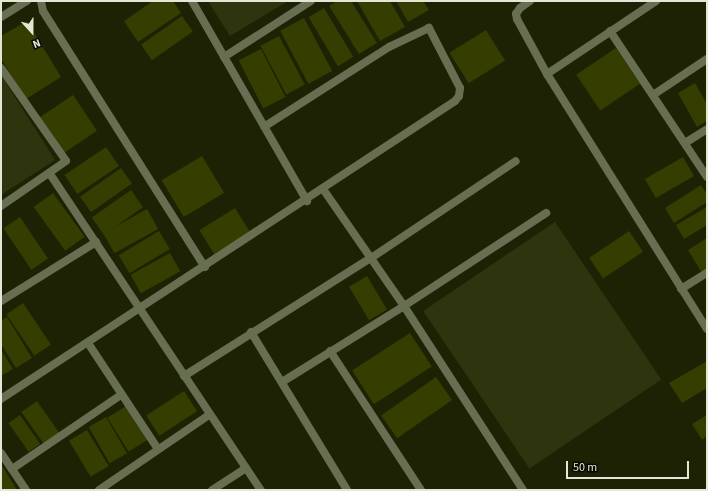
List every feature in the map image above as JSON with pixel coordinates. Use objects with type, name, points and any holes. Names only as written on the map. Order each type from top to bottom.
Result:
[{"type":"street","points":[[1,17],[27,1]]},
{"type":"street","points":[[42,1],[43,11],[205,267]]},
{"type":"street","points":[[192,1],[307,201]]},
{"type":"street","points":[[224,57],[311,1]]},
{"type":"street","points":[[530,1],[520,8],[516,14],[517,19],[547,74],[707,329]]},
{"type":"street","points":[[547,74],[656,1]]},
{"type":"street","points":[[1,400],[307,201],[460,96],[460,88],[429,28],[389,47],[264,128]]},
{"type":"street","points":[[610,31],[707,177]]},
{"type":"street","points":[[653,95],[707,59]]},
{"type":"street","points":[[1,68],[66,161],[50,174],[1,206]]},
{"type":"street","points":[[685,143],[707,129]]},
{"type":"street","points":[[184,376],[251,332],[371,258],[516,161]]},
{"type":"street","points":[[50,174],[260,490]]},
{"type":"street","points":[[323,189],[404,306],[523,490]]},
{"type":"street","points":[[282,382],[404,306],[546,213]]},
{"type":"street","points":[[1,301],[96,242]]},
{"type":"street","points":[[681,289],[707,273]]},
{"type":"street","points":[[251,332],[347,490]]},
{"type":"street","points":[[88,343],[158,450]]},
{"type":"street","points":[[330,351],[421,490]]},
{"type":"street","points":[[12,469],[121,395]]},
{"type":"street","points":[[99,490],[209,415]]},
{"type":"street","points":[[1,453],[26,490]]},
{"type":"street","points":[[212,490],[246,468]]},
{"type":"green space","points":[[208,1],[288,1],[230,36]]},
{"type":"green space","points":[[1,75],[55,160],[1,195]]},
{"type":"green space","points":[[555,222],[661,380],[529,468],[423,311]]},
{"type":"building","points":[[153,1],[173,1],[181,13],[138,42],[124,21]]},
{"type":"building","points":[[337,1],[351,1],[377,43],[359,54],[329,6]]},
{"type":"building","points":[[357,1],[390,1],[405,27],[380,41]]},
{"type":"building","points":[[396,1],[423,1],[429,10],[408,22]]},
{"type":"building","points":[[324,8],[353,57],[338,66],[309,17]]},
{"type":"building","points":[[182,16],[193,32],[152,60],[141,45]]},
{"type":"building","points":[[304,18],[332,71],[308,84],[280,31]]},
{"type":"building","points":[[27,21],[61,77],[26,99],[1,59],[1,36]]},
{"type":"building","points":[[486,30],[505,61],[469,83],[450,53]]},
{"type":"building","points":[[279,36],[305,85],[286,94],[260,46]]},
{"type":"building","points":[[616,48],[640,84],[600,110],[576,75]]},
{"type":"building","points":[[261,49],[286,97],[263,108],[239,60]]},
{"type":"building","points":[[695,83],[707,104],[707,121],[697,127],[678,93]]},
{"type":"building","points":[[73,95],[97,131],[64,153],[40,117]]},
{"type":"building","points":[[106,147],[119,166],[77,194],[65,175]]},
{"type":"building","points":[[202,156],[224,193],[184,217],[162,180]]},
{"type":"building","points":[[683,157],[694,176],[656,198],[645,179]]},
{"type":"building","points":[[121,168],[132,184],[91,212],[80,197]]},
{"type":"building","points":[[701,185],[707,194],[707,202],[674,223],[665,208]]},
{"type":"building","points":[[131,190],[143,207],[104,235],[92,218]]},
{"type":"building","points":[[53,193],[85,237],[65,251],[34,207]]},
{"type":"building","points":[[707,207],[707,225],[684,239],[676,225]]},
{"type":"building","points":[[235,208],[250,232],[214,254],[199,230]]},
{"type":"building","points":[[147,209],[158,229],[114,253],[103,233]]},
{"type":"building","points":[[20,217],[48,258],[31,270],[3,228]]},
{"type":"building","points":[[159,231],[170,249],[130,273],[119,255]]},
{"type":"building","points":[[629,231],[643,252],[603,279],[589,258]]},
{"type":"building","points":[[707,238],[707,269],[702,273],[688,250]]},
{"type":"building","points":[[170,253],[180,271],[141,293],[131,275]]},
{"type":"building","points":[[367,276],[387,309],[369,320],[349,287]]},
{"type":"building","points":[[23,303],[51,344],[34,356],[6,314]]},
{"type":"building","points":[[7,317],[32,358],[16,368],[1,344],[1,321]]},
{"type":"building","points":[[410,333],[432,367],[374,404],[352,371]]},
{"type":"building","points":[[1,350],[13,369],[1,376]]},
{"type":"building","points":[[707,361],[707,388],[682,403],[669,383]]},
{"type":"building","points":[[436,377],[452,400],[397,438],[381,415]]},
{"type":"building","points":[[184,391],[197,411],[159,436],[146,416]]},
{"type":"building","points":[[37,401],[59,433],[44,444],[21,412]]},
{"type":"building","points":[[126,406],[147,440],[129,452],[107,418]]},
{"type":"building","points":[[20,415],[40,444],[29,452],[9,423]]},
{"type":"building","points":[[707,415],[707,436],[702,440],[692,424]]},
{"type":"building","points":[[106,417],[127,453],[110,463],[89,427]]},
{"type":"building","points":[[87,430],[109,466],[91,477],[69,441]]},
{"type":"building","points":[[1,464],[17,490],[1,490]]}]
